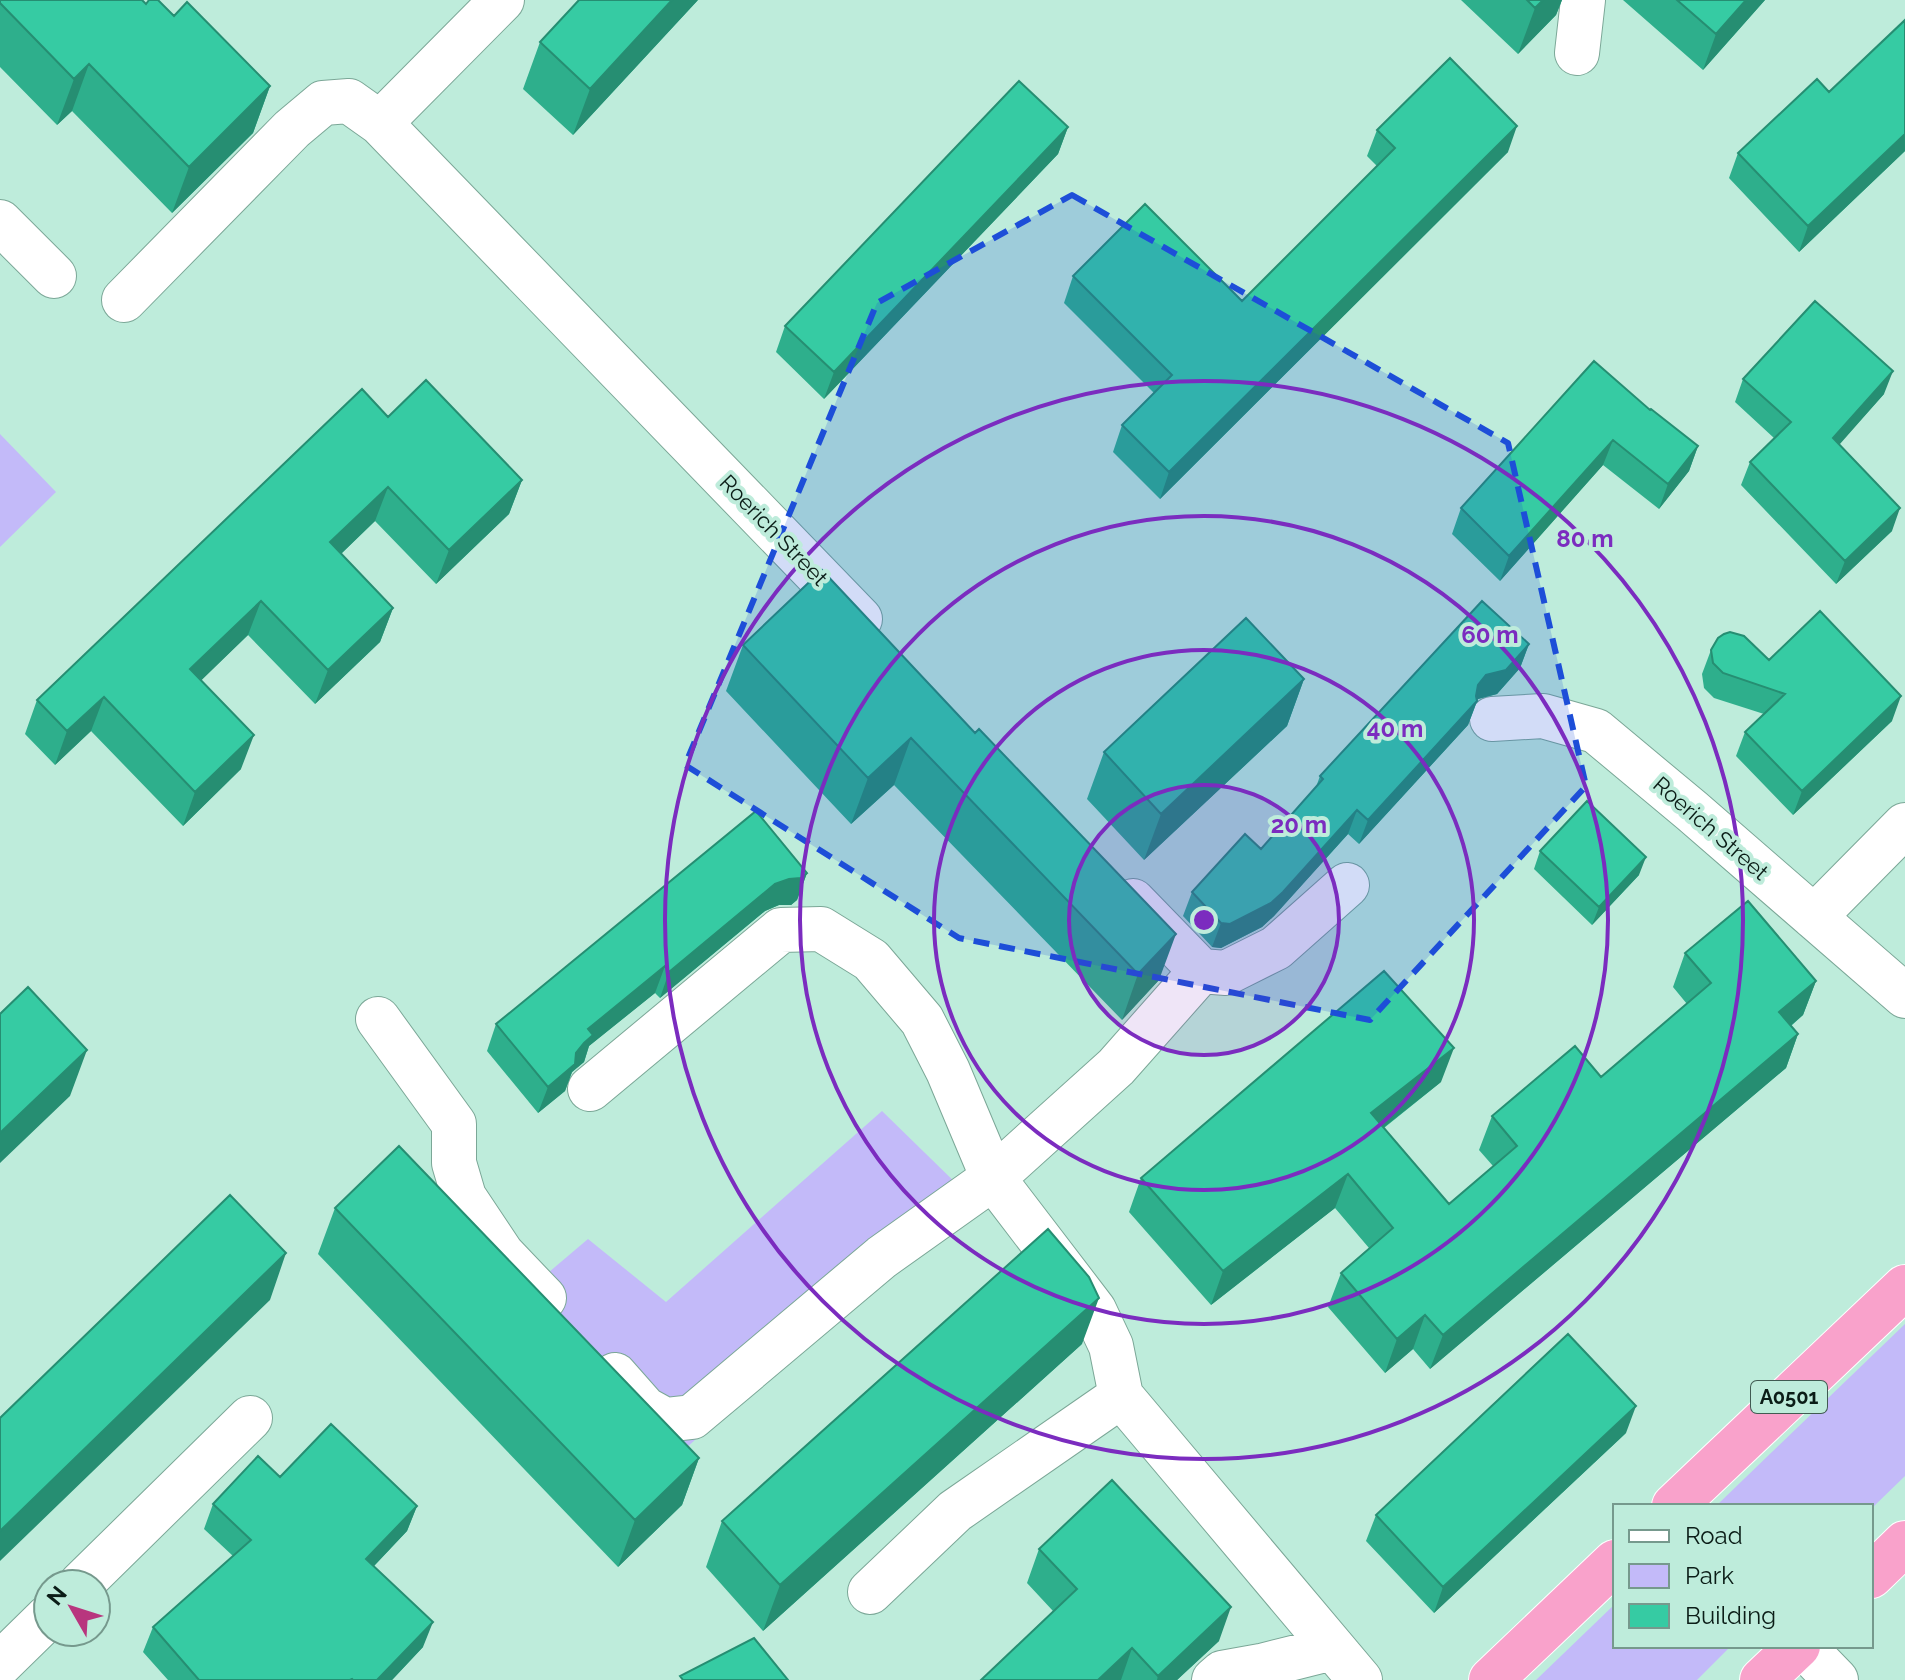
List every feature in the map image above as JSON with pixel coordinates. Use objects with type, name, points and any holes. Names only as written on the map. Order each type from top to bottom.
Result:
[{"type":"highway","name":"A0501","points":[[1676,1504],[1905,1287]]},
{"type":"highway","points":[[1873,1574],[1905,1543]]},
{"type":"highway","points":[[1491,1680],[1613,1564]]},
{"type":"highway","points":[[1762,1680],[1799,1648]]},
{"type":"street","points":[[380,123],[502,0]]},
{"type":"street","points":[[1577,53],[1583,0]]},
{"type":"street","name":"Roerich Street","points":[[124,300],[292,129],[323,103],[349,101],[380,123],[887,647]]},
{"type":"street","points":[[0,222],[54,276]]},
{"type":"street","name":"Roerich Street","points":[[1492,719],[1543,716],[1596,731],[1905,996]]},
{"type":"street","points":[[1814,917],[1905,825]]},
{"type":"street","points":[[1108,876],[1201,971],[1226,973],[1276,948],[1347,885]]},
{"type":"street","points":[[590,1089],[781,930],[821,929],[871,960],[922,1020],[948,1071],[993,1178],[1094,1310],[1111,1346],[1121,1396],[1346,1664]]},
{"type":"street","points":[[378,1019],[454,1124],[454,1163],[464,1197],[502,1254],[645,1409],[665,1420],[692,1417],[882,1257],[993,1178],[1116,1067],[1201,971]]},
{"type":"street","points":[[870,1592],[955,1511],[1121,1396]]},
{"type":"street","points":[[97,1568],[250,1418]]},
{"type":"street","points":[[0,1664],[32,1633]]},
{"type":"street","points":[[1803,1648],[1836,1680]]},
{"type":"street","points":[[1214,1680],[1222,1673],[1261,1666],[1346,1664]]},
{"type":"highlighted area","points":[[1072,195],[1508,443],[1586,786],[1370,1020],[959,938],[685,765],[877,303]]},
{"type":"green space","points":[[0,434],[56,492],[0,547]]},
{"type":"green space","points":[[882,1111],[966,1193],[673,1460],[529,1289],[588,1239],[666,1302]]},
{"type":"green space","points":[[1905,1324],[1905,1476],[1873,1507],[1873,1504],[1718,1504]]},
{"type":"green space","points":[[1613,1606],[1613,1648],[1729,1648],[1697,1680],[1536,1680]]},
{"type":"building","points":[[0,0],[142,0],[146,4],[149,0],[158,0],[174,16],[187,2],[270,86],[189,167],[89,64],[74,79]]},
{"type":"building","points":[[579,0],[672,0],[590,89],[540,42]]},
{"type":"building","points":[[1527,0],[1543,0],[1535,8]]},
{"type":"building","points":[[1677,0],[1746,0],[1716,34]]},
{"type":"building","points":[[1905,20],[1905,134],[1808,226],[1738,153],[1817,79],[1829,92]]},
{"type":"building","points":[[1450,58],[1517,126],[1169,472],[1122,425],[1172,375],[1073,276],[1145,204],[1242,301],[1395,148],[1377,130]]},
{"type":"building","points":[[1019,81],[1068,127],[834,372],[785,326]]},
{"type":"building","points":[[1815,301],[1893,371],[1833,438],[1900,508],[1845,561],[1750,462],[1791,422],[1743,379]]},
{"type":"building","points":[[1594,361],[1650,410],[1698,446],[1668,484],[1613,440],[1509,556],[1461,508]]},
{"type":"building","points":[[426,380],[522,480],[449,550],[388,487],[330,542],[393,608],[328,670],[261,601],[190,669],[254,735],[195,792],[104,697],[67,731],[37,700],[362,389],[388,417]]},
{"type":"building","points":[[822,570],[975,733],[979,729],[1176,934],[1138,974],[911,738],[868,778],[743,645]]},
{"type":"building","points":[[1482,601],[1529,644],[1506,670],[1486,675],[1478,685],[1477,701],[1368,820],[1357,810],[1271,903],[1230,924],[1221,923],[1192,892],[1245,834],[1261,849],[1323,779],[1320,776]]},
{"type":"building","points":[[1820,611],[1901,696],[1802,791],[1745,732],[1785,694],[1723,673],[1713,663],[1711,650],[1718,638],[1730,632],[1744,636],[1769,660]]},
{"type":"building","points":[[1246,618],[1304,679],[1161,814],[1104,752]]},
{"type":"building","points":[[1587,801],[1646,857],[1599,907],[1540,851]]},
{"type":"building","points":[[756,811],[807,873],[801,878],[775,884],[669,972],[665,966],[588,1029],[593,1035],[576,1053],[575,1064],[548,1087],[496,1024]]},
{"type":"building","points":[[1748,901],[1816,981],[1779,1012],[1798,1034],[1443,1335],[1425,1315],[1397,1339],[1341,1273],[1393,1228],[1348,1174],[1223,1271],[1141,1178],[1384,971],[1454,1048],[1371,1113],[1449,1204],[1517,1146],[1492,1116],[1575,1046],[1601,1077],[1711,983],[1685,953]]},
{"type":"building","points":[[28,987],[87,1050],[0,1133],[0,1014]]},
{"type":"building","points":[[399,1146],[699,1458],[635,1520],[335,1208]]},
{"type":"building","points":[[230,1195],[286,1253],[0,1531],[0,1418]]},
{"type":"building","points":[[1048,1229],[1089,1277],[1099,1298],[780,1585],[722,1521]]},
{"type":"building","points":[[1568,1334],[1636,1406],[1443,1587],[1376,1515]]},
{"type":"building","points":[[331,1424],[417,1506],[366,1559],[433,1622],[377,1680],[199,1680],[153,1627],[251,1540],[213,1504],[258,1456],[280,1477]]},
{"type":"building","points":[[1112,1480],[1231,1607],[1158,1676],[1132,1648],[1098,1680],[981,1680],[1077,1589],[1039,1549]]},
{"type":"building","points":[[754,1638],[788,1680],[683,1680],[680,1676]]}]
